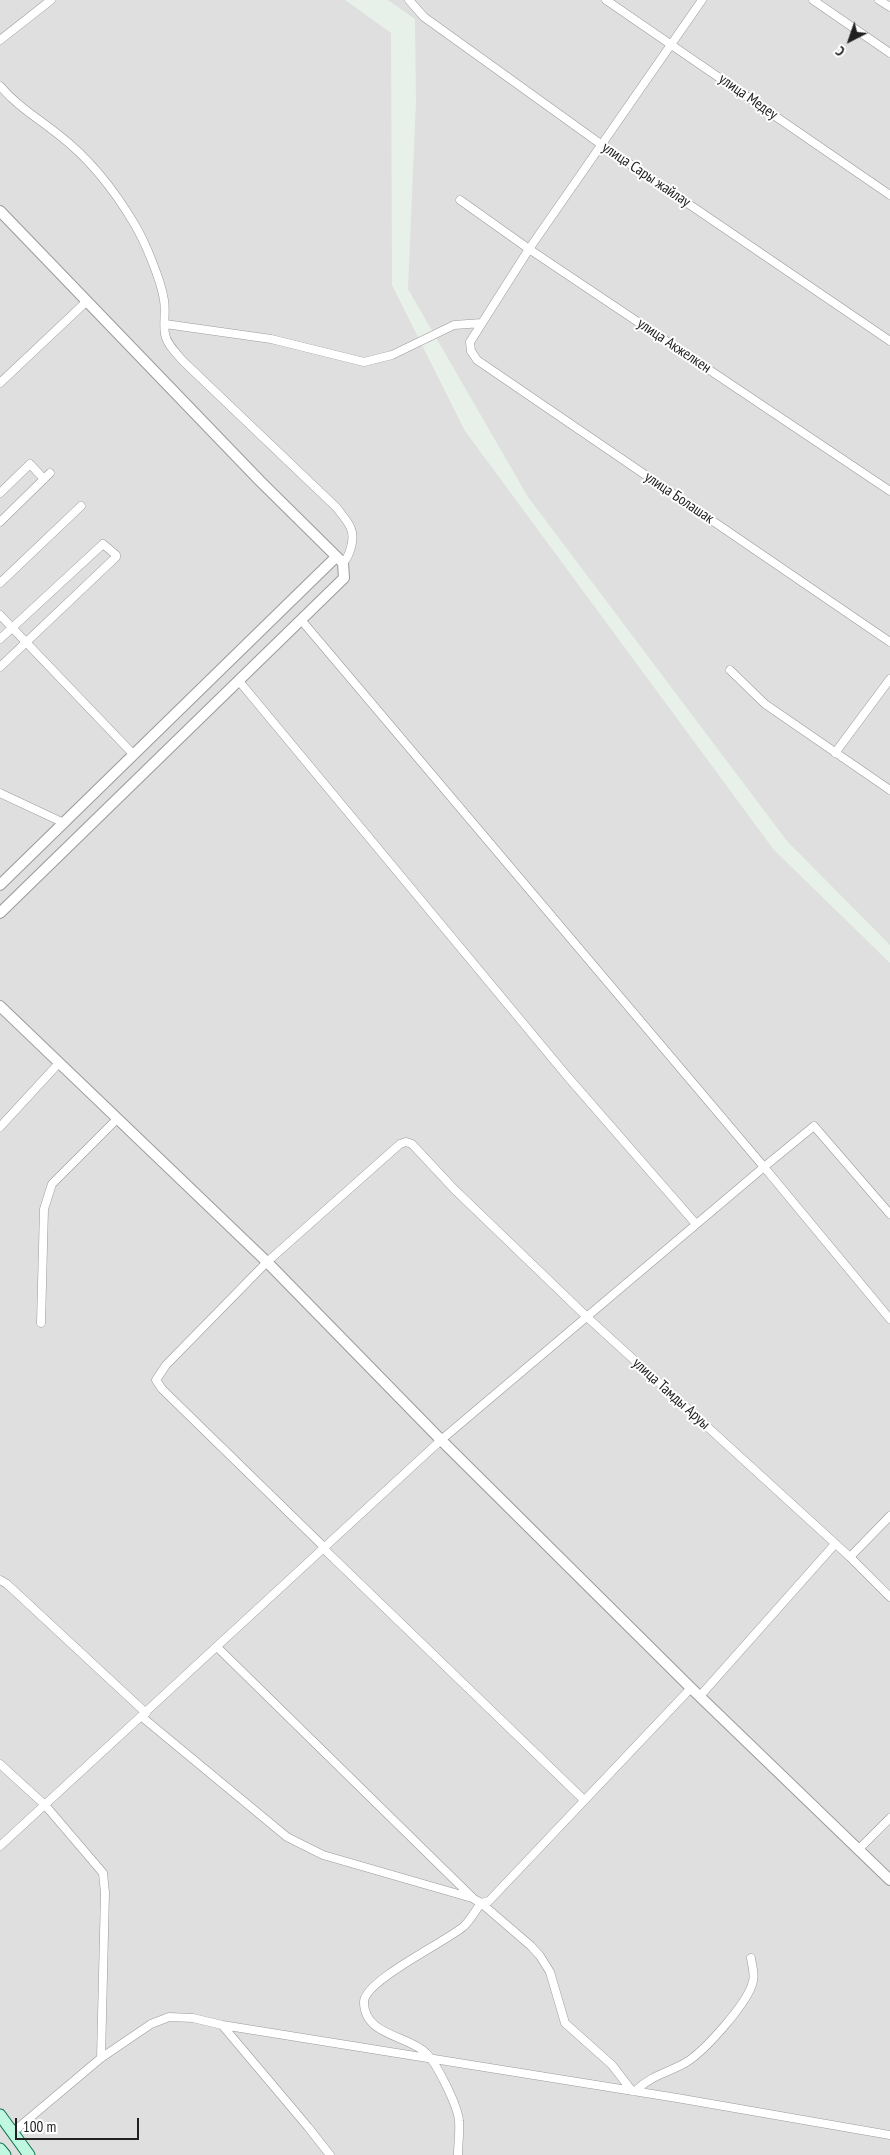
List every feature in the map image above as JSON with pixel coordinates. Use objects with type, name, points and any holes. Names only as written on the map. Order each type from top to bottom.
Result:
[{"type":"main road","points":[[0,2116],[29,2155]]},
{"type":"main road","points":[[0,2149],[5,2155]]},
{"type":"street","points":[[0,40],[51,0]]},
{"type":"street","name":"улица Сары жайлау","points":[[409,0],[424,17],[602,145],[890,341]]},
{"type":"street","name":"улица Медеу","points":[[606,0],[890,196]]},
{"type":"street","points":[[165,324],[272,339],[364,362],[392,355],[454,325],[482,323],[529,249],[702,0]]},
{"type":"street","points":[[813,0],[890,53]]},
{"type":"street","points":[[879,0],[890,7]]},
{"type":"street","points":[[0,86],[13,101],[60,136],[89,163],[115,192],[136,227],[164,299],[164,333],[168,344],[184,362],[337,508],[352,529],[351,546],[347,558],[339,560],[0,885]]},
{"type":"street","name":"улица Акжелкен","points":[[460,200],[529,249],[890,491]]},
{"type":"street","points":[[0,211],[339,560],[344,578],[302,621],[0,913]]},
{"type":"street","points":[[0,383],[87,301]]},
{"type":"street","name":"улица Болашак","points":[[482,323],[470,342],[471,351],[477,360],[890,642]]},
{"type":"street","points":[[0,493],[30,464],[47,476],[0,522]]},
{"type":"street","points":[[0,583],[81,506]]},
{"type":"street","points":[[0,639],[103,544],[116,555],[0,667]]},
{"type":"street","points":[[0,615],[134,755]]},
{"type":"street","points":[[302,621],[764,1167],[890,1319]]},
{"type":"street","points":[[730,670],[765,704],[890,790]]},
{"type":"street","points":[[835,753],[890,679]]},
{"type":"street","points":[[239,681],[567,1076],[696,1224]]},
{"type":"street","points":[[0,793],[64,823]]},
{"type":"street","points":[[0,1006],[267,1262],[441,1440],[691,1688],[890,1880]]},
{"type":"street","points":[[0,1127],[59,1063]]},
{"type":"street","points":[[40,1323],[46,1197],[52,1184],[117,1118]]},
{"type":"street","points":[[0,1846],[441,1440],[814,1126],[890,1214]]},
{"type":"street","name":"улица Тамды Аруы","points":[[324,1548],[162,1390],[156,1380],[166,1365],[267,1262],[400,1144],[406,1142],[412,1144],[454,1188],[587,1317],[836,1544],[890,1597]]},
{"type":"street","points":[[850,1557],[890,1516]]},
{"type":"street","points":[[700,1696],[836,1544]]},
{"type":"street","points":[[324,1548],[583,1799]]},
{"type":"street","points":[[0,1580],[7,1584],[144,1715],[287,1837],[323,1855],[478,1901],[489,1901],[583,1799],[691,1688]]},
{"type":"street","points":[[217,1647],[478,1901],[531,1946],[550,1972],[565,2023],[612,2065],[634,2091]]},
{"type":"street","points":[[0,1764],[45,1805],[103,1873],[105,1893],[102,2058]]},
{"type":"street","points":[[859,1849],[890,1818]]},
{"type":"street","points":[[458,2155],[460,2119],[449,2091],[431,2059],[416,2046],[392,2037],[380,2029],[371,2021],[366,2013],[364,2002],[367,1992],[390,1974],[463,1927],[478,1901]]},
{"type":"street","points":[[634,2091],[649,2079],[685,2063],[711,2040],[746,1999],[754,1980],[751,1958]]},
{"type":"street","points":[[13,2132],[102,2058],[151,2024],[168,2017],[193,2018],[222,2025],[634,2091],[890,2135]]},
{"type":"street","points":[[222,2025],[330,2155]]},
{"type":"shaded area","points":[[0,0],[345,0],[391,33],[392,285],[465,431],[774,850],[890,963],[890,2155],[0,2155]]},
{"type":"shaded area","points":[[388,0],[890,0],[890,945],[787,841],[528,497],[408,289],[416,101],[415,19]]}]
